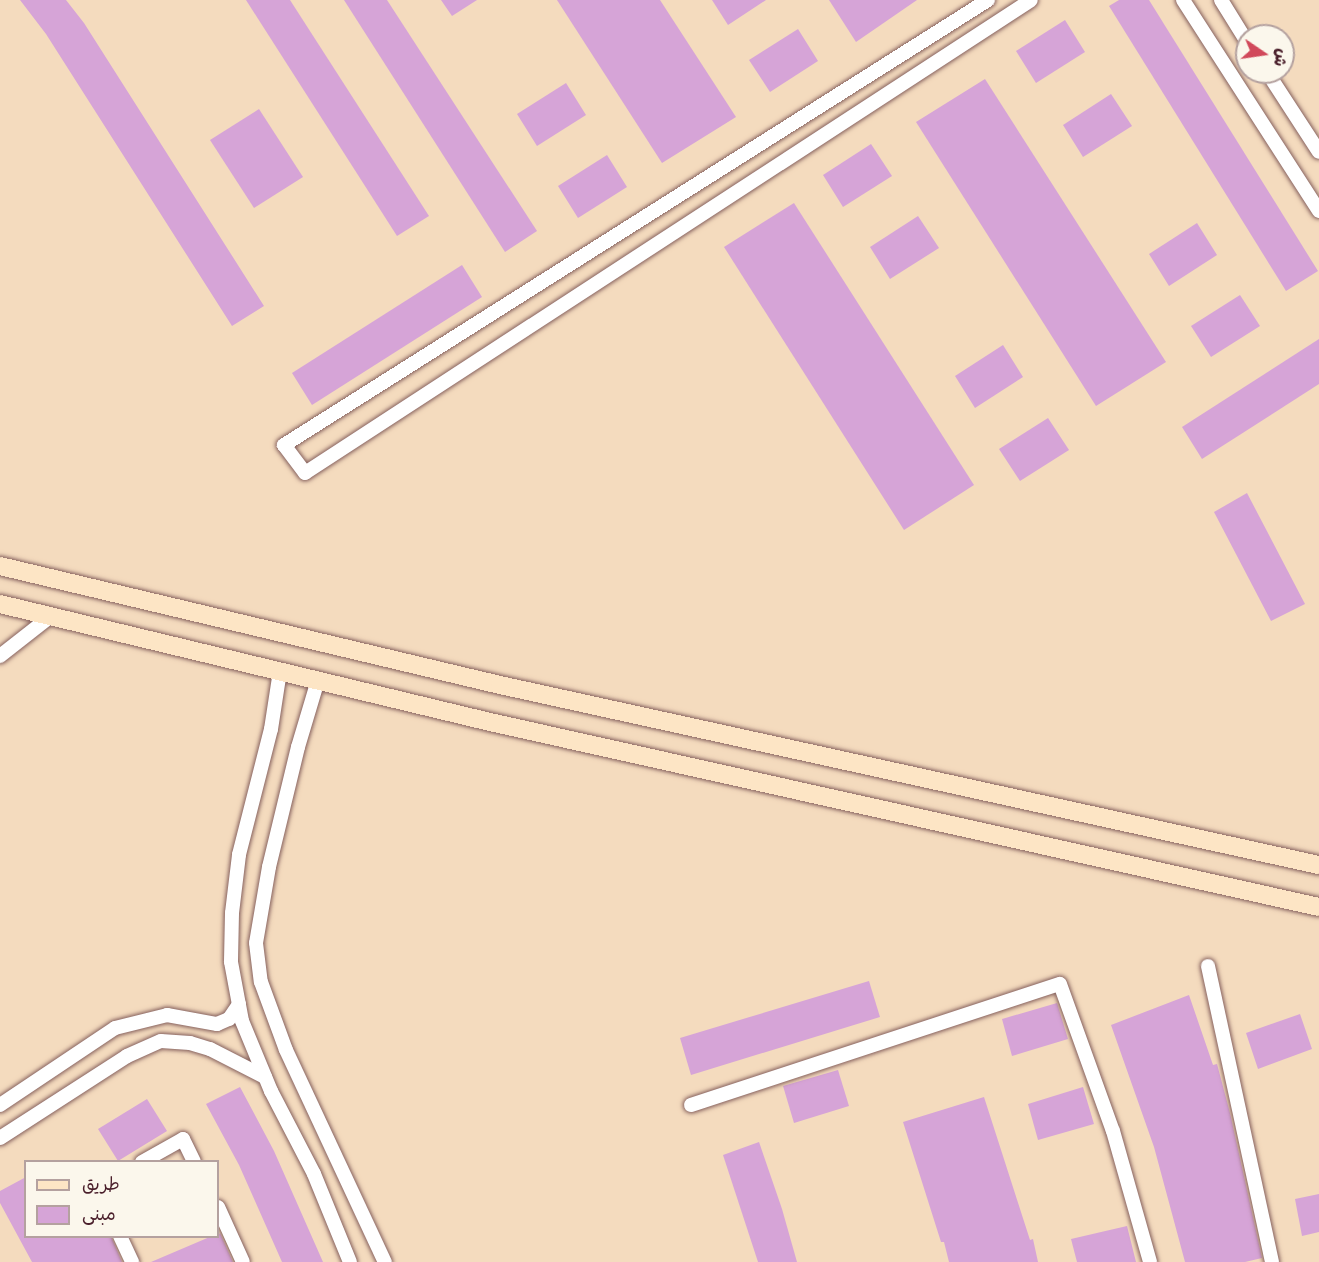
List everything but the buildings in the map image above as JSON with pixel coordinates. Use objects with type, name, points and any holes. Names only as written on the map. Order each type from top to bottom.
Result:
[{"type":"main road","points":[[0,566],[500,684],[1319,865]]},
{"type":"main road","points":[[1,606],[1319,908]]},
{"type":"street","points":[[988,0],[284,445],[305,472],[1031,0]]},
{"type":"street","points":[[1183,0],[1319,211]]},
{"type":"street","points":[[1221,0],[1236,24]]},
{"type":"street","points":[[1275,84],[1319,152]]},
{"type":"street","points":[[0,656],[51,616]]},
{"type":"street","points":[[280,671],[271,729],[239,855],[232,913],[231,962],[242,1021],[265,1077],[314,1174],[350,1262]]},
{"type":"street","points":[[318,680],[298,747],[269,867],[256,943],[258,963],[261,982],[286,1050],[385,1262]]},
{"type":"street","points":[[1208,966],[1272,1262]]},
{"type":"street","points":[[691,1105],[1060,984],[1113,1131],[1150,1262]]},
{"type":"street","points":[[0,1105],[115,1028],[167,1015],[217,1024],[229,1019],[239,1004]]},
{"type":"street","points":[[0,1138],[117,1061],[161,1041],[190,1043],[210,1049],[265,1077]]},
{"type":"street","points":[[144,1160],[183,1139],[194,1160]]},
{"type":"street","points":[[219,1209],[243,1262]]},
{"type":"street","points":[[121,1238],[132,1262]]}]
